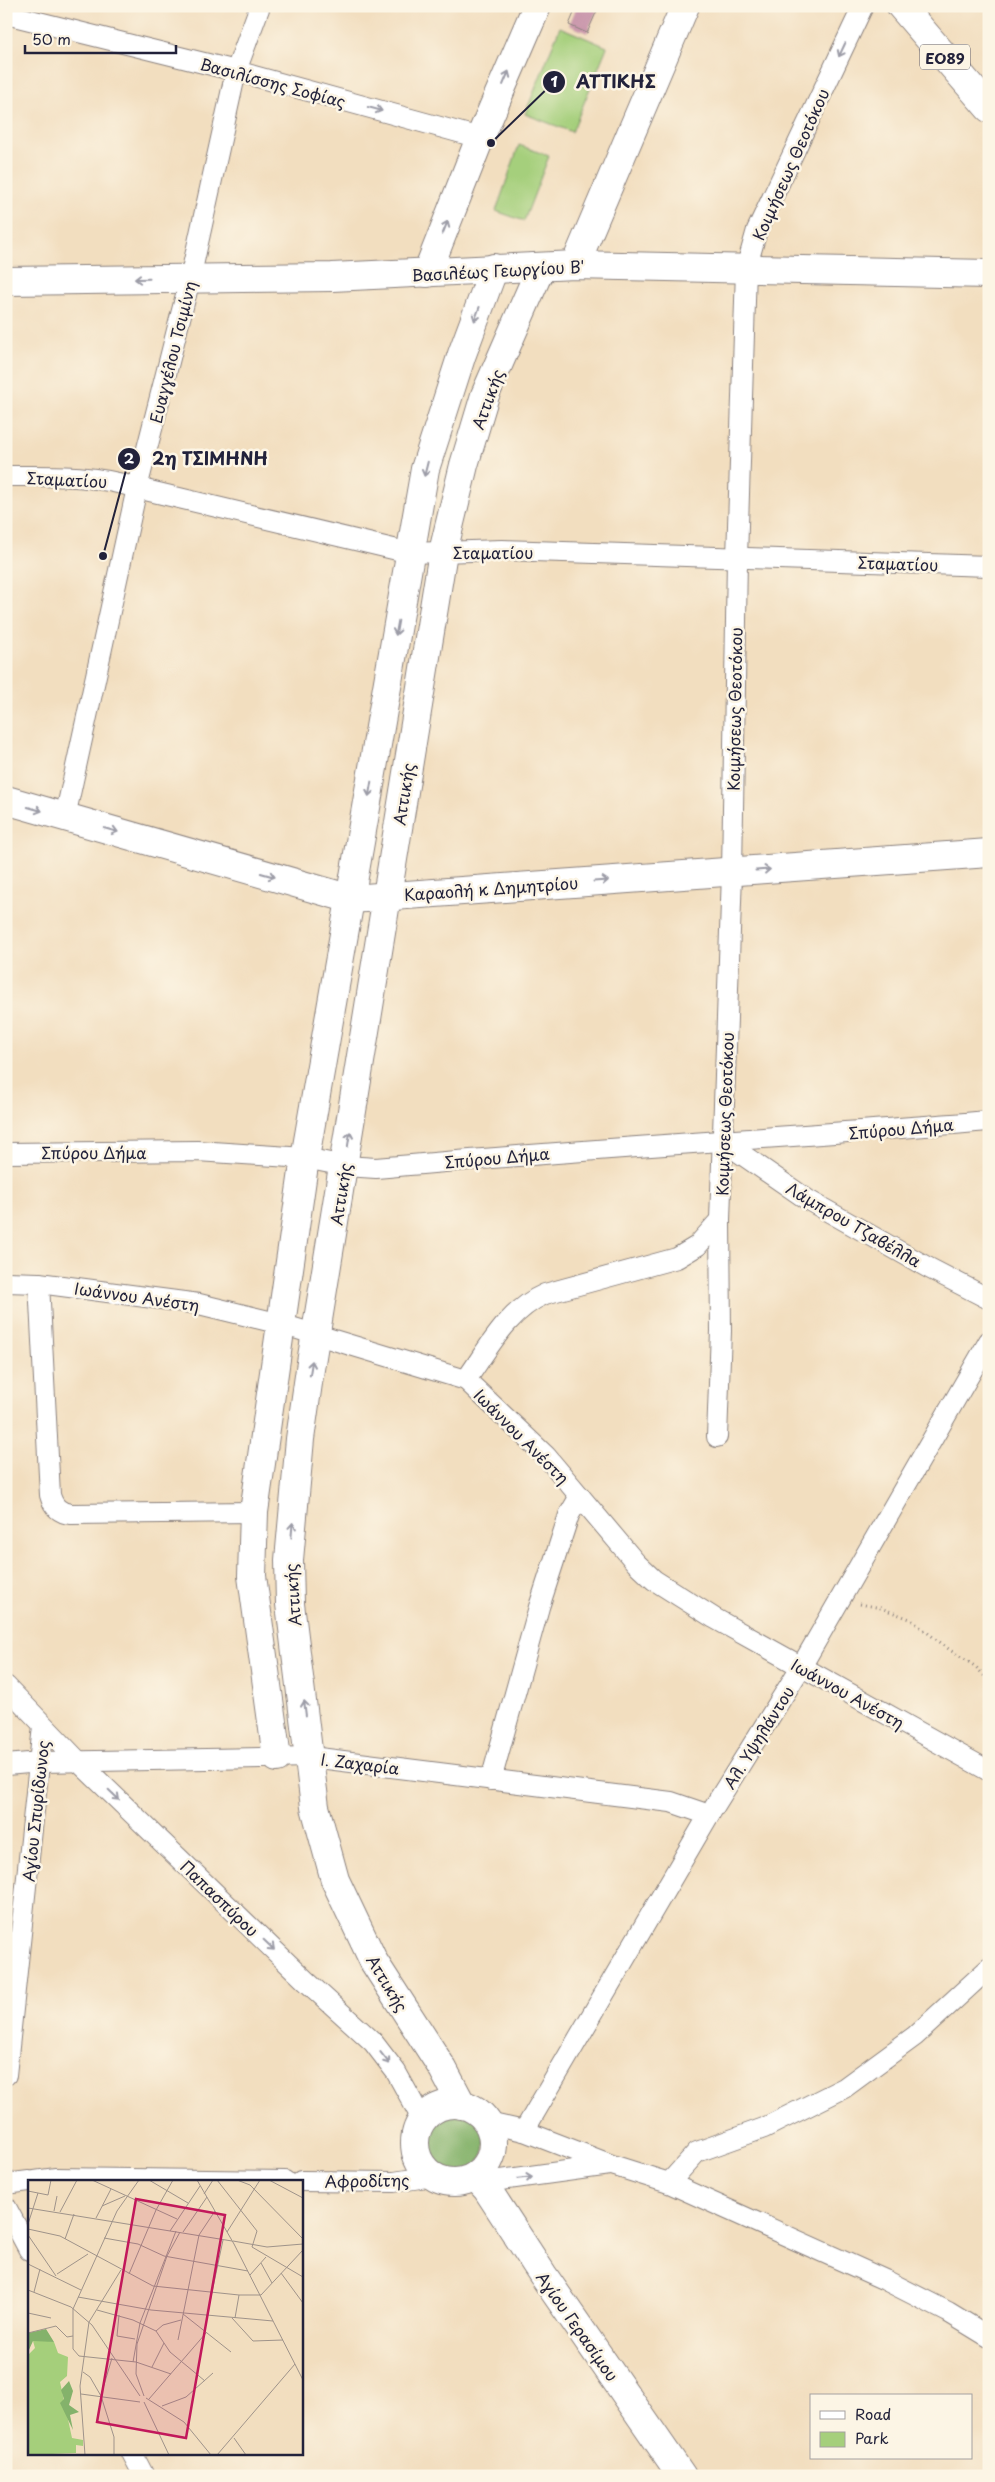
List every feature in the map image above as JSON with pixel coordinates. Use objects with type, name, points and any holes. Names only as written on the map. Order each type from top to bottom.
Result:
[{"type":"street","name":"Ευαγγέλου Τσιμίνη","points":[[64,817],[137,488],[190,279],[236,71],[260,6]]},
{"type":"street","points":[[427,274],[480,138],[536,6]]},
{"type":"street","points":[[575,265],[685,6]]},
{"type":"street","name":"Κοιμήσεως Θεοτόκου","points":[[717,1437],[721,1331],[720,1220],[732,873],[737,558],[746,269],[757,230],[863,6]]},
{"type":"street","name":"ΕΟ89","points":[[901,6],[989,108]]},
{"type":"street","name":"Βασιλίσσης Σοφίας","points":[[6,14],[236,71],[480,138]]},
{"type":"street","name":"Βασιλέως Γεωργίου Β'","points":[[6,281],[427,274],[494,268],[575,265],[989,274]]},
{"type":"street","name":"Αττικής","points":[[462,2105],[443,2069],[374,1962],[334,1880],[316,1806],[290,1604],[289,1560],[300,1440],[316,1335],[345,1166],[386,895],[443,552],[464,465],[485,395],[541,267]]},
{"type":"street","name":"Αττικής","points":[[277,1758],[252,1576],[254,1512],[305,1158],[425,469],[462,354],[494,268]]},
{"type":"street","name":"Σταματίου","points":[[6,476],[108,479],[137,488],[410,553],[502,550],[989,566]]},
{"type":"street","name":"Καραολή κ Δημητρίου","points":[[6,800],[351,899],[989,853]]},
{"type":"street","points":[[988,1121],[989,1107]]},
{"type":"street","name":"Σπύρου Δήμα","points":[[6,1153],[197,1151],[305,1158],[345,1166],[376,1168],[600,1149],[724,1142],[988,1121]]},
{"type":"street","name":"Λάμπρου Τζαβέλλα","points":[[724,1142],[808,1200],[927,1267],[989,1299]]},
{"type":"street","points":[[466,1380],[513,1314],[530,1300],[545,1294],[677,1258],[697,1246],[720,1220]]},
{"type":"street","name":"Ιωάννου Ανέστη","points":[[6,1282],[38,1283],[199,1304],[281,1324],[466,1380],[546,1456],[636,1563],[654,1580],[714,1618],[989,1771]]},
{"type":"street","points":[[38,1283],[50,1495],[55,1506],[65,1513],[71,1514],[254,1512]]},
{"type":"street","name":"Αλ. Υψηλάντου","points":[[524,2131],[709,1815],[801,1667],[989,1341]]},
{"type":"street","points":[[491,1780],[539,1607],[569,1515],[580,1496]]},
{"type":"street","name":"Παπασπύρου","points":[[6,1686],[79,1762],[306,1981],[373,2042],[396,2072],[422,2119]]},
{"type":"street","name":"Αγίου Σπυρίδωνος","points":[[6,2076],[44,1726]]},
{"type":"street","name":"Ι. Ζαχαρία","points":[[6,1765],[40,1762],[311,1757],[671,1802],[709,1815]]},
{"type":"street","points":[[669,2183],[698,2152],[764,2128],[844,2088],[915,2036],[989,1968]]},
{"type":"street","points":[[477,2175],[491,2156],[492,2139],[488,2123],[481,2114],[462,2105],[440,2106],[422,2119],[415,2137],[416,2156],[423,2168],[433,2176],[454,2182],[477,2175],[494,2181],[612,2165]]},
{"type":"street","points":[[488,2123],[524,2131],[612,2165],[669,2183],[885,2280],[948,2312],[989,2337]]},
{"type":"street","name":"Αγίου Γερασίμου","points":[[477,2175],[543,2275],[682,2476]]},
{"type":"street","name":"Αφροδίτης","points":[[302,2181],[394,2182],[433,2176]]},
{"type":"street","points":[[42,2180],[56,2178],[209,2180]]},
{"type":"street","points":[[6,2184],[28,2182]]},
{"type":"street","points":[[6,2208],[28,2248]]},
{"type":"street","points":[[133,2454],[144,2476]]},
{"type":"path","points":[[836,1604],[857,1603],[880,1608],[910,1619],[950,1650],[976,1667],[989,1681]]},
{"type":"green space","points":[[560,27],[607,47],[572,132],[525,114]]},
{"type":"green space","points":[[519,145],[549,156],[524,221],[496,211]]},
{"type":"green space","points":[[448,2112],[460,2112],[476,2121],[483,2131],[485,2143],[483,2155],[476,2165],[460,2174],[448,2174],[437,2169],[428,2160],[423,2149],[423,2137],[428,2126],[437,2117]]},
{"type":"building","points":[[577,6],[599,6],[587,33],[569,25]]},
{"type":"place","name":"ΑΤΤΙΚΗΣ","points":[[491,143]]},
{"type":"place","name":"2η ΤΣΙΜΗΝΗ","points":[[103,556]]}]
